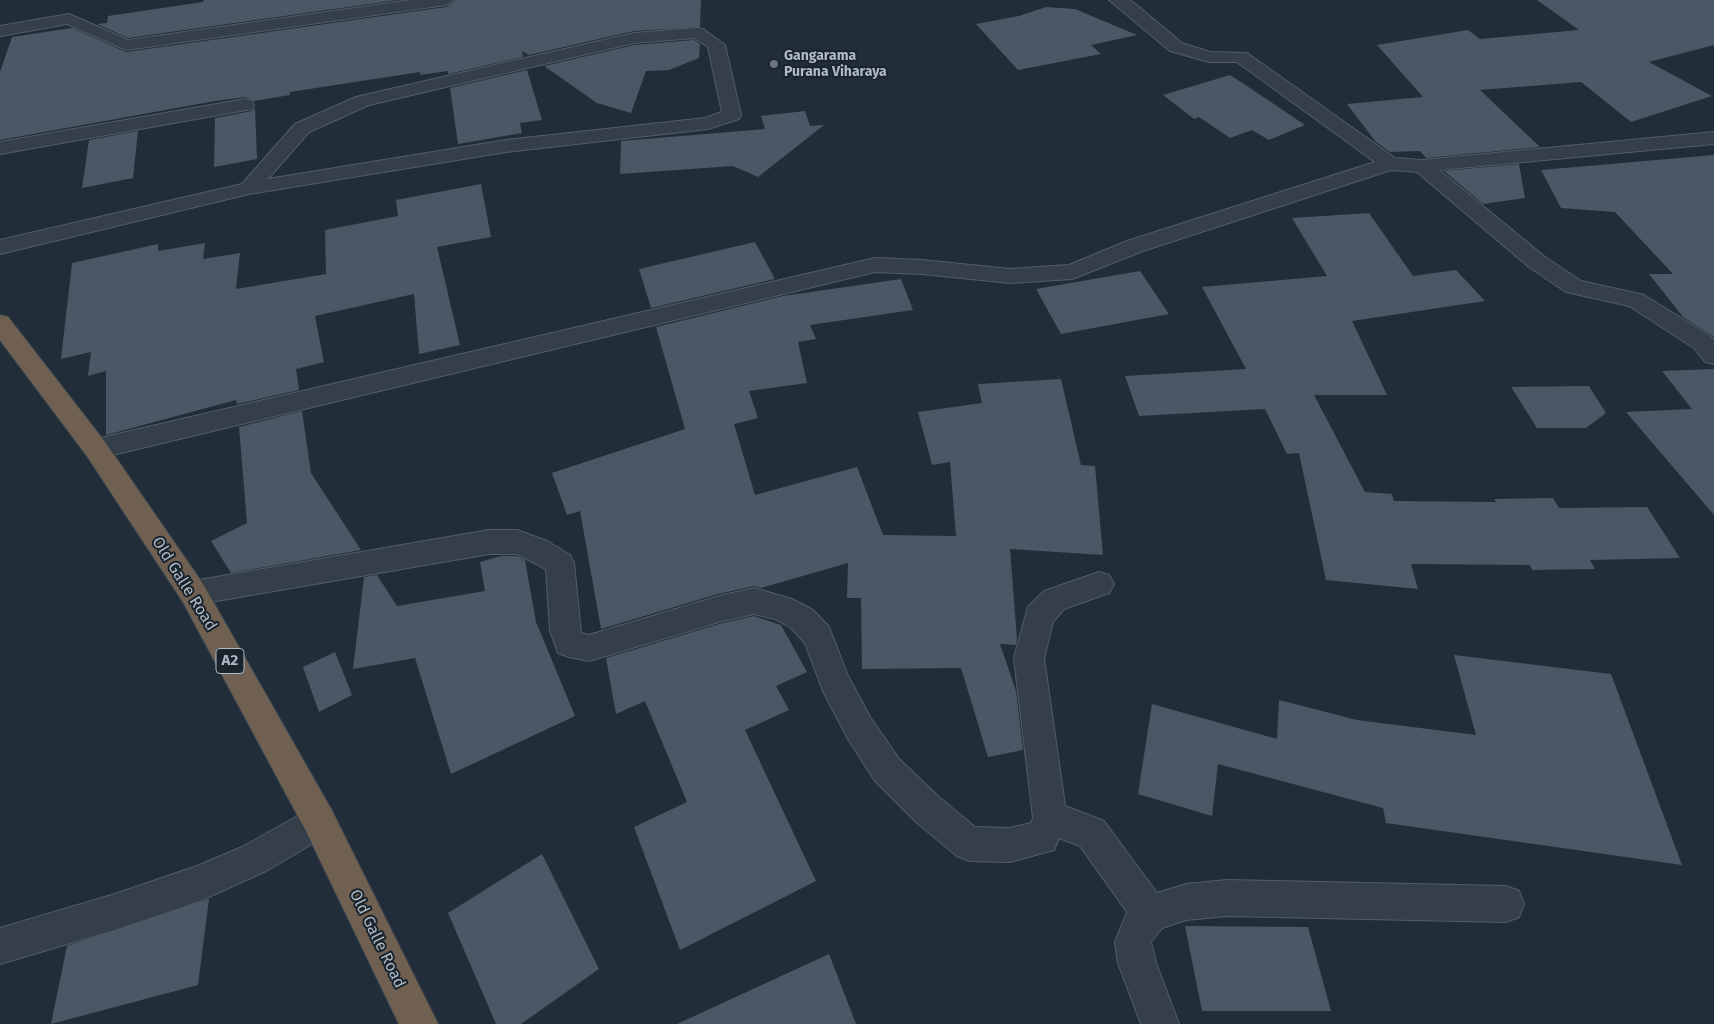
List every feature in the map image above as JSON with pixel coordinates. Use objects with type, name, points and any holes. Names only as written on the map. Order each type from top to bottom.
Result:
[{"type":"highway","name":"Old Galle Road","points":[[0,323],[96,449],[193,594],[319,821],[419,1024]]},
{"type":"street","points":[[0,31],[69,19],[126,45],[446,0]]},
{"type":"street","points":[[1117,0],[1128,6],[1176,46],[1209,57],[1241,57],[1390,164]]},
{"type":"street","points":[[0,247],[250,188],[506,146],[708,123],[732,115],[716,46],[697,34],[634,38],[363,101],[302,128],[250,188]]},
{"type":"street","points":[[0,148],[245,105]]},
{"type":"street","points":[[96,449],[875,265],[922,267],[1010,276],[1072,272],[1135,246],[1390,164],[1422,166],[1714,138]]},
{"type":"street","points":[[1422,166],[1459,199],[1537,262],[1574,287],[1636,300],[1702,342],[1714,356]]},
{"type":"street","points":[[193,594],[489,542],[517,542],[537,549],[560,563],[564,630],[569,644],[589,648],[719,609],[754,602],[782,608],[802,619],[818,636],[834,681],[859,728],[887,770],[928,810],[970,844],[1010,846],[1042,838],[1050,818],[1029,658],[1039,616],[1054,600],[1099,584]]},
{"type":"street","points":[[1050,818],[1092,834],[1150,914]]},
{"type":"street","points":[[0,946],[115,912],[200,884],[254,858],[319,821]]},
{"type":"street","points":[[1160,1024],[1138,963],[1133,942],[1137,928],[1150,914],[1186,902],[1227,898],[1506,904]]},
{"type":"building","points":[[204,0],[398,0],[128,38],[97,24],[107,23],[108,16],[203,2]]},
{"type":"building","points":[[456,0],[701,0],[700,27],[634,31],[529,55],[522,51],[523,57],[448,74],[448,71],[420,75],[420,72],[290,92],[290,95],[254,101],[245,97],[215,101],[0,140],[0,72],[12,37],[72,28],[126,52],[446,7]]},
{"type":"building","points":[[1537,0],[1714,0],[1714,45],[1649,62],[1712,96],[1631,122],[1581,82],[1480,90],[1540,147],[1426,158],[1420,151],[1390,152],[1376,142],[1347,104],[1423,97],[1377,45],[1468,30],[1480,39],[1579,30]]},
{"type":"building","points":[[1046,7],[1075,9],[1137,35],[1091,45],[1101,54],[1018,70],[976,24],[1019,16]]},
{"type":"building","points":[[694,40],[700,44],[699,58],[669,70],[646,71],[631,113],[597,103],[544,66],[634,45]]},
{"type":"building","points":[[527,70],[542,120],[520,123],[522,133],[458,144],[450,88]]},
{"type":"building","points":[[1230,75],[1305,125],[1269,140],[1252,130],[1230,138],[1199,117],[1194,119],[1163,95]]},
{"type":"building","points":[[255,108],[257,159],[214,167],[215,118],[252,111]]},
{"type":"building","points":[[805,111],[810,126],[824,125],[758,177],[733,166],[620,174],[621,141],[765,129],[761,116]]},
{"type":"building","points":[[138,131],[133,178],[82,188],[89,140]]},
{"type":"building","points":[[1714,155],[1714,337],[1683,317],[1649,274],[1673,274],[1615,212],[1561,208],[1541,170]]},
{"type":"building","points":[[1519,164],[1525,198],[1483,204],[1444,171]]},
{"type":"building","points":[[481,184],[491,237],[437,247],[460,345],[419,354],[414,294],[315,316],[324,362],[296,369],[299,390],[237,404],[236,400],[106,435],[106,371],[88,376],[91,352],[61,359],[72,263],[158,244],[158,251],[205,243],[203,259],[240,253],[236,289],[326,274],[325,230],[398,216],[396,200]]},
{"type":"building","points":[[1369,213],[1413,276],[1456,270],[1485,301],[1352,321],[1387,395],[1314,395],[1365,492],[1392,494],[1394,501],[1496,502],[1494,499],[1553,498],[1559,508],[1647,507],[1680,558],[1590,560],[1595,569],[1532,570],[1530,565],[1411,564],[1418,589],[1326,580],[1299,453],[1287,454],[1265,409],[1139,416],[1125,376],[1246,369],[1202,287],[1327,276],[1292,218]]},
{"type":"building","points":[[755,242],[775,279],[651,308],[639,269]]},
{"type":"building","points":[[1140,271],[1169,314],[1061,334],[1036,289]]},
{"type":"building","points":[[901,279],[913,310],[810,325],[816,339],[798,342],[807,383],[749,391],[758,418],[734,424],[755,495],[857,467],[883,535],[956,536],[950,462],[932,465],[918,412],[982,403],[978,384],[1061,379],[1081,465],[1095,466],[1103,555],[1010,549],[1017,640],[1016,645],[1000,644],[1016,691],[1023,750],[988,757],[961,668],[862,669],[861,598],[847,598],[848,563],[761,588],[754,586],[718,594],[601,629],[580,511],[567,515],[552,473],[685,429],[656,327],[783,296]]},
{"type":"building","points":[[1714,369],[1714,515],[1626,412],[1692,409],[1662,371]]},
{"type":"building","points":[[1589,386],[1606,413],[1586,428],[1537,428],[1511,387]]},
{"type":"building","points":[[302,411],[311,473],[361,550],[231,573],[211,541],[247,523],[239,427]]},
{"type":"building","points":[[501,556],[517,556],[525,560],[536,622],[575,716],[451,774],[415,658],[353,669],[364,577],[377,575],[397,606],[485,591],[480,562]]},
{"type":"building","points":[[754,616],[781,625],[807,672],[776,686],[789,710],[745,730],[816,881],[680,950],[634,827],[687,802],[645,701],[616,714],[606,658],[719,624]]},
{"type":"building","points":[[335,652],[352,695],[319,712],[303,667]]},
{"type":"building","points":[[1454,655],[1611,674],[1682,865],[1386,823],[1383,808],[1218,764],[1212,816],[1138,794],[1152,704],[1277,739],[1279,700],[1357,720],[1476,735]]},
{"type":"building","points":[[542,854],[599,969],[521,1024],[496,1024],[448,913]]},
{"type":"building","points":[[209,899],[198,985],[51,1024],[67,946]]},
{"type":"building","points":[[1185,926],[1308,927],[1331,1011],[1202,1011]]},
{"type":"building","points":[[829,954],[856,1024],[677,1024]]},
{"type":"place","name":"Gangarama Purana Viharaya","points":[[774,64]]}]
